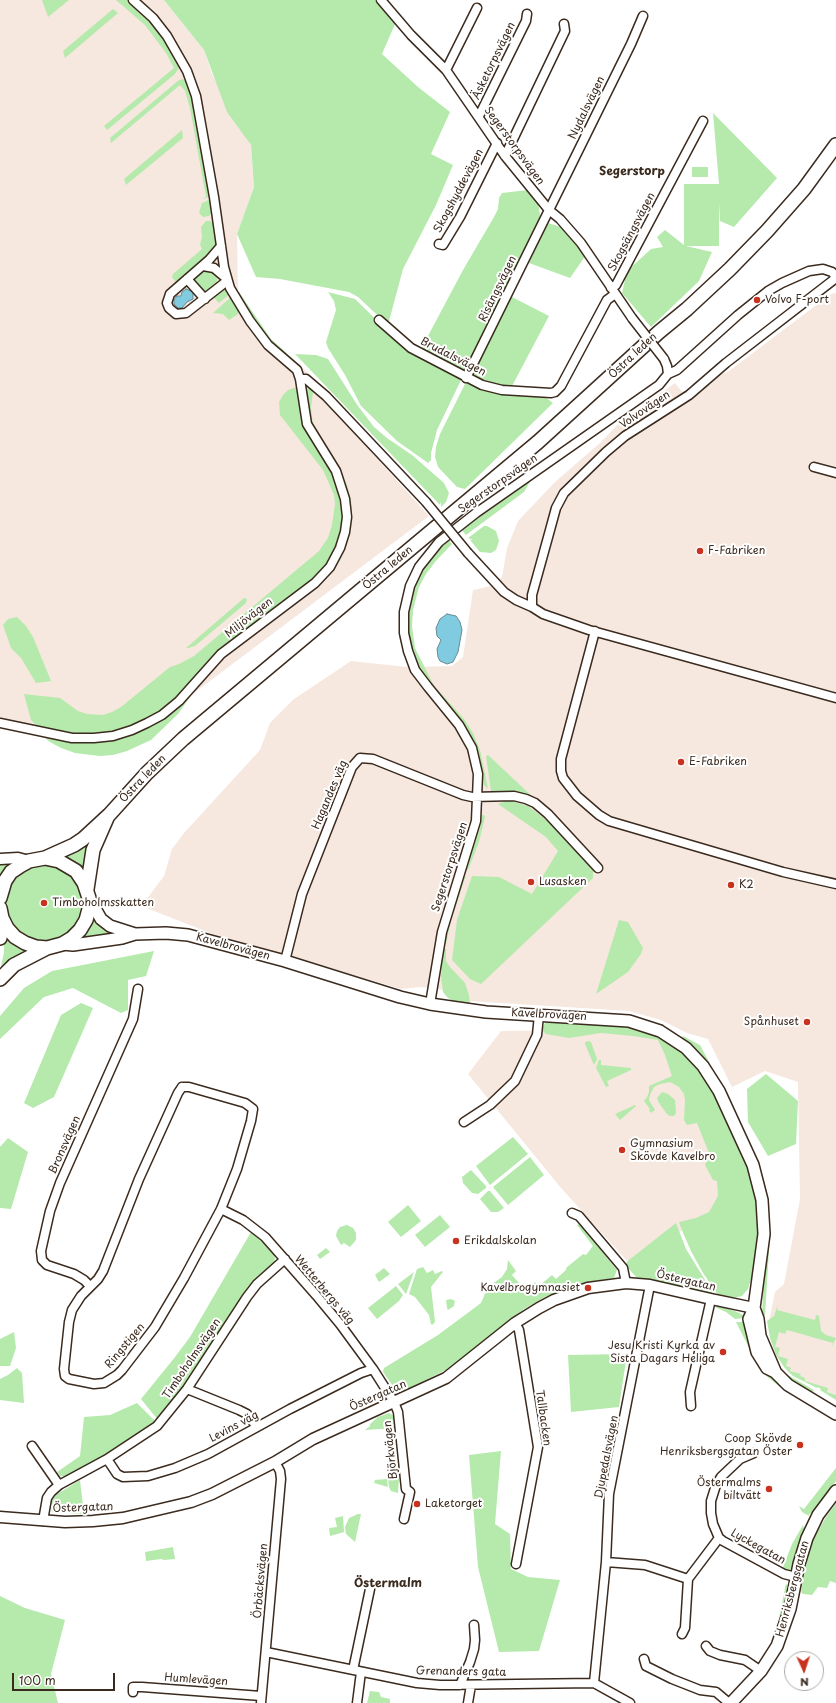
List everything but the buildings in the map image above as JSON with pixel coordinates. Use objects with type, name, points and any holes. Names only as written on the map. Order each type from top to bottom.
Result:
[{"type":"highway","name":"Östra leden","points":[[670,323],[684,307],[761,231],[786,203],[836,138]]},
{"type":"highway","name":"Östra leden","points":[[45,858],[74,845],[108,815],[147,773],[183,739],[538,442],[712,287],[767,231],[804,189],[836,145]]},
{"type":"highway","name":"Östra leden","points":[[62,944],[72,938],[80,930],[86,920],[89,909],[88,893],[93,850],[108,815]]},
{"type":"highway","points":[[0,898],[5,881],[12,872],[29,861],[45,858],[59,860],[71,867],[80,877],[88,893]]},
{"type":"highway","points":[[1,912],[7,928],[20,940],[36,947],[47,948]]},
{"type":"highway","points":[[0,938],[1,912]]},
{"type":"highway","points":[[0,979],[14,964],[47,948],[62,944]]},
{"type":"main road","name":"Kavelbrovägen","points":[[88,893],[101,919],[110,926],[135,934]]},
{"type":"main road","name":"Kavelbrovägen","points":[[62,944],[73,945],[122,938],[135,934],[166,933],[188,935],[285,962],[400,998],[486,1012],[629,1021],[660,1031],[686,1048],[703,1066],[719,1091],[753,1165],[762,1200],[764,1234],[754,1308],[749,1319],[757,1352],[767,1368],[775,1372],[788,1385],[836,1414]]},
{"type":"main road","name":"Henriksbergsgatan","points":[[730,1703],[761,1671],[770,1659],[782,1636],[790,1609],[802,1550],[813,1524],[836,1491]]},
{"type":"street","points":[[133,0],[153,18],[167,36],[188,74],[196,96],[227,280],[230,288],[268,345],[297,370],[300,379],[306,379],[321,392],[426,502],[468,553],[504,592],[516,600],[532,606],[536,612],[595,631],[836,698]]},
{"type":"street","name":"Segerstorpsvägen","points":[[381,0],[411,35],[446,70],[505,156],[549,210],[560,219],[582,243],[613,291],[668,366],[668,374],[660,385],[476,513],[439,542],[419,567],[410,586],[404,612],[404,633],[408,651],[416,670],[459,725],[472,748],[478,774],[476,821],[470,845],[452,896],[440,938],[430,1004]]},
{"type":"street","points":[[446,70],[477,8]]},
{"type":"street","name":"Äsketorpsvägen","points":[[479,116],[526,21],[527,14]]},
{"type":"street","name":"Nydalsvägen","points":[[549,210],[631,44],[643,16]]},
{"type":"street","points":[[505,156],[566,31],[564,24]]},
{"type":"street","name":"Skogsängsvägen","points":[[613,291],[703,121]]},
{"type":"street","name":"Skogshyddevägen","points":[[439,244],[443,245],[460,217],[497,143]]},
{"type":"street","name":"Risängsvägen","points":[[466,378],[549,210]]},
{"type":"street","points":[[221,246],[203,266],[170,294],[168,298],[169,308],[172,313],[182,315],[205,299],[227,280]]},
{"type":"street","points":[[203,266],[214,268],[227,280]]},
{"type":"street","points":[[668,374],[677,370],[738,315],[768,291],[809,271],[823,269],[832,272],[836,277]]},
{"type":"street","name":"Volvovägen","points":[[532,606],[532,595],[543,553],[556,508],[564,493],[606,452],[625,436],[688,395],[726,363],[836,277]]},
{"type":"street","points":[[187,279],[205,299]]},
{"type":"street","name":"Brudalsvägen","points":[[379,320],[411,348],[466,378],[482,385],[502,390],[545,394],[555,392],[561,386],[613,291]]},
{"type":"street","name":"Miljövägen","points":[[0,723],[72,738],[94,738],[119,734],[147,723],[162,715],[178,701],[221,654],[314,583],[330,567],[340,548],[345,532],[347,517],[345,499],[336,471],[307,424],[300,379]]},
{"type":"street","points":[[814,467],[836,473]]},
{"type":"street","points":[[595,631],[560,765],[563,778],[577,796],[599,815],[609,821],[783,872],[836,884]]},
{"type":"street","name":"Hagandes väg","points":[[285,962],[302,894],[352,767],[356,761],[360,758],[373,759],[463,796],[478,797]]},
{"type":"street","points":[[478,797],[514,796],[535,803],[561,828],[598,868]]},
{"type":"street","points":[[0,859],[18,858],[29,861]]},
{"type":"street","name":"Bronsvägen","points":[[90,1286],[74,1274],[47,1265],[42,1260],[41,1251],[50,1211],[60,1183],[133,1019],[138,989]]},
{"type":"street","points":[[464,1122],[490,1105],[515,1081],[537,1035],[539,1015]]},
{"type":"street","name":"Ringstigen","points":[[182,1087],[246,1104],[253,1109],[251,1121],[236,1169],[221,1209],[184,1278],[155,1327],[117,1375],[104,1383],[94,1384],[69,1379],[65,1376],[64,1369],[69,1322],[72,1310],[90,1286],[98,1279],[103,1270],[139,1179],[182,1087]]},
{"type":"street","name":"Wetterbergs väg","points":[[221,1209],[243,1220],[265,1237],[316,1295],[373,1369],[394,1402]]},
{"type":"street","points":[[572,1213],[579,1216],[623,1268],[626,1283]]},
{"type":"street","name":"Timboholmsvägen","points":[[43,1521],[47,1498],[59,1485],[108,1459],[157,1426],[187,1390],[246,1297],[257,1284],[284,1259]]},
{"type":"street","name":"Östergatan","points":[[0,1517],[43,1521],[93,1521],[123,1518],[159,1511],[191,1502],[212,1494],[275,1462],[313,1439],[446,1378],[515,1324],[539,1308],[570,1294],[588,1288],[626,1283],[650,1285],[754,1308]]},
{"type":"street","name":"Djupedalsvägen","points":[[594,1683],[606,1562],[609,1494],[650,1285]]},
{"type":"street","points":[[691,1406],[690,1392],[711,1299]]},
{"type":"street","name":"Tallbacken","points":[[515,1324],[519,1330],[538,1447],[516,1564]]},
{"type":"street","name":"Levins väg","points":[[108,1459],[117,1474],[123,1477],[148,1476],[174,1468],[194,1460],[361,1373],[373,1369]]},
{"type":"street","points":[[187,1390],[240,1410],[247,1414],[257,1427]]},
{"type":"street","name":"Björkvägen","points":[[394,1402],[398,1412],[406,1489],[410,1492],[404,1519]]},
{"type":"street","points":[[32,1446],[59,1485]]},
{"type":"street","name":"Lyckegatan","points":[[754,1453],[740,1459],[721,1477],[712,1493],[711,1512],[713,1524],[719,1538],[784,1574],[796,1577]]},
{"type":"street","name":"Örbäcksvägen","points":[[261,1699],[282,1479],[275,1462]]},
{"type":"street","points":[[682,1634],[684,1628],[688,1579],[719,1538]]},
{"type":"street","points":[[606,1562],[645,1565],[688,1579]]},
{"type":"street","points":[[358,1703],[357,1671],[370,1589]]},
{"type":"street","points":[[460,1685],[474,1649],[474,1625]]},
{"type":"street","points":[[706,1646],[710,1651],[720,1655],[745,1660],[761,1671]]},
{"type":"street","name":"Grenanders gata","points":[[266,1652],[417,1684],[470,1685],[594,1683],[630,1703]]},
{"type":"street","points":[[644,1659],[646,1666],[700,1690],[716,1692],[730,1703]]},
{"type":"street","points":[[468,1703],[470,1685]]},
{"type":"street","name":"Humlevägen","points":[[133,1692],[133,1687],[142,1687],[261,1699]]},
{"type":"shaded area","points":[[0,0],[164,0],[204,50],[212,74],[240,128],[251,145],[254,187],[237,234],[238,293],[262,331],[275,346],[301,366],[320,385],[317,392],[429,516],[117,751],[0,729]]},
{"type":"shaded area","points":[[836,293],[836,1395],[788,1372],[774,1349],[769,1321],[775,1292],[784,1284],[800,1199],[798,1082],[765,1071],[732,1087],[708,1039],[687,1033],[661,1020],[629,1011],[469,1001],[444,990],[421,987],[401,989],[215,935],[144,907],[143,904],[164,876],[172,849],[184,833],[260,750],[270,723],[294,699],[351,661],[407,667],[452,666],[463,657],[473,590],[491,586],[502,577],[507,548],[518,521],[555,482],[600,443],[621,421],[675,383],[682,392],[729,371],[831,294]]},
{"type":"shaded area","name":"Gymnasium Skövde Kavelbro","points":[[592,1030],[662,1038],[707,1112],[723,1194],[709,1213],[630,1264],[561,1188],[468,1074],[501,1031]]},
{"type":"green space","points":[[42,0],[69,0],[48,17]]},
{"type":"green space","points":[[116,0],[127,0],[146,16],[162,34],[180,66],[175,74],[107,130],[104,126],[174,68],[166,53],[145,25]]},
{"type":"green space","points":[[164,0],[375,0],[395,24],[382,54],[418,87],[450,112],[431,154],[453,165],[436,205],[403,269],[388,325],[358,297],[349,292],[280,279],[256,277],[237,234],[254,187],[251,145],[227,112],[204,50]]},
{"type":"green space","points":[[113,9],[118,13],[65,58],[63,51]]},
{"type":"green space","points":[[183,79],[187,82],[192,95],[210,197],[201,199],[206,197],[190,108],[185,91],[180,85],[111,143],[110,138],[179,80]]},
{"type":"green space","points":[[713,113],[777,178],[734,227],[720,221],[719,203],[719,246],[686,246],[712,252],[699,281],[651,327],[622,293],[627,271],[651,249],[663,247],[657,237],[665,230],[684,245],[684,184],[719,184]]},
{"type":"green space","points":[[182,130],[183,138],[126,185],[124,179]]},
{"type":"green space","points":[[692,167],[708,167],[708,177],[692,177]]},
{"type":"green space","points":[[528,190],[538,202],[540,215],[537,229],[464,374],[420,351],[463,270],[494,217],[498,209],[499,198],[502,193]]},
{"type":"green space","points":[[211,199],[212,212],[209,216],[203,217],[199,213],[202,203]]},
{"type":"green space","points":[[206,221],[211,221],[214,224],[217,245],[215,250],[179,282],[176,282],[172,277],[173,274],[202,249],[200,245],[202,237],[201,227]]},
{"type":"green space","points":[[548,223],[564,228],[586,255],[570,278],[529,263]]},
{"type":"green space","points":[[206,269],[214,272],[217,280],[214,288],[206,291],[198,288],[195,280],[198,272]]},
{"type":"green space","points":[[221,290],[226,290],[230,294],[219,303],[214,298],[214,295]]},
{"type":"green space","points":[[239,292],[271,339],[301,366],[270,341],[250,314],[238,293]]},
{"type":"green space","points":[[328,292],[355,299],[394,337],[462,378],[437,430],[431,453],[431,460],[428,463],[397,441],[361,406],[326,342],[336,310],[334,301]]},
{"type":"green space","points":[[510,296],[549,316],[511,388],[484,383],[475,377],[473,369]]},
{"type":"green space","points":[[231,297],[239,310],[238,314],[229,320],[223,314],[213,313]]},
{"type":"green space","points":[[295,354],[316,355],[328,359],[358,406],[374,427],[412,455],[444,483],[449,493],[446,502],[441,507],[441,501],[440,505]]},
{"type":"green space","points":[[467,380],[509,393],[545,397],[553,403],[465,489],[457,487],[438,467],[435,457],[440,434]]},
{"type":"green space","points":[[297,387],[306,429],[338,483],[342,500],[342,531],[338,544],[324,569],[316,578],[229,642],[210,659],[176,699],[140,723],[121,730],[95,734],[71,734],[39,728],[31,720],[24,694],[60,698],[78,711],[87,714],[103,715],[112,712],[121,707],[170,667],[194,656],[319,551],[328,538],[332,525],[335,504],[334,495],[323,470],[280,415],[279,402],[283,395],[288,390]]},
{"type":"green space","points":[[308,388],[310,388],[313,392],[311,408],[313,424],[341,472],[347,485],[351,500],[352,513],[349,536],[340,560],[332,572],[312,591],[233,650],[197,687],[178,714],[151,740],[127,751],[113,755],[100,756],[75,753],[50,742],[45,738],[46,737],[124,736],[153,724],[218,661],[331,571],[339,559],[345,545],[349,500],[345,485],[338,469],[313,428],[308,411]]},
{"type":"green space","points":[[531,480],[524,492],[466,535],[461,529]]},
{"type":"green space","points":[[484,526],[496,531],[499,541],[496,550],[491,553],[480,552],[470,540],[473,540],[468,538]]},
{"type":"green space","points":[[448,539],[452,544],[426,574],[419,587],[413,610],[412,626],[415,648],[433,684],[431,686],[421,673],[413,656],[409,640],[408,608],[419,574],[430,558]]},
{"type":"green space","points":[[244,598],[247,599],[246,603],[195,646],[186,648]]},
{"type":"green space","points":[[17,617],[26,626],[33,637],[51,681],[36,683],[21,658],[11,648],[3,625],[8,619]]},
{"type":"green space","points":[[437,689],[464,719],[473,733],[480,750],[488,789],[484,785],[480,761],[470,734],[462,722],[435,691]]},
{"type":"green space","points":[[488,755],[537,801],[521,793],[491,791],[486,756]]},
{"type":"green space","points":[[508,800],[528,806],[550,823],[593,869],[593,878],[481,984],[470,979],[452,960],[457,920],[472,876],[499,877],[532,894],[558,851],[546,837],[498,804]]},
{"type":"green space","points":[[482,815],[485,817],[479,842],[468,870],[465,870],[480,828]]},
{"type":"green space","points":[[93,834],[86,878],[55,857]]},
{"type":"green space","points":[[0,862],[19,862],[0,885]]},
{"type":"green space","points":[[44,863],[59,866],[72,875],[81,888],[84,903],[81,918],[72,931],[59,940],[44,943],[29,940],[16,931],[7,918],[4,903],[7,888],[16,875],[29,866]]},
{"type":"green space","points":[[466,875],[451,921],[446,944],[444,943],[446,928],[461,880]]},
{"type":"green space","points":[[91,913],[122,934],[72,943]]},
{"type":"green space","points":[[619,920],[628,922],[643,948],[641,954],[628,972],[596,994]]},
{"type":"green space","points":[[4,930],[37,950],[0,971],[4,952]]},
{"type":"green space","points":[[443,949],[446,949],[446,961],[465,983],[469,995],[470,1005],[454,1002],[443,992],[441,976]]},
{"type":"green space","points":[[154,951],[146,976],[128,980],[128,1010],[121,1013],[73,988],[44,997],[0,1039],[0,1016],[24,988],[52,971]]},
{"type":"green space","points":[[81,1003],[93,1008],[54,1097],[33,1108],[24,1103],[61,1015]]},
{"type":"green space","points":[[550,1020],[642,1027],[674,1044],[702,1071],[748,1167],[755,1190],[759,1229],[756,1263],[748,1289],[742,1296],[729,1299],[718,1295],[703,1273],[691,1251],[679,1222],[696,1218],[709,1212],[718,1196],[717,1181],[713,1180],[705,1165],[709,1153],[697,1123],[687,1125],[684,1120],[685,1100],[684,1094],[679,1087],[670,1082],[654,1087],[649,1100],[655,1110],[651,1113],[644,1101],[649,1092],[649,1086],[672,1076],[658,1040],[601,1033],[569,1038],[546,1034],[543,1031],[543,1027],[545,1023]]},
{"type":"green space","points":[[683,1036],[700,1045],[757,1161],[763,1180],[767,1198],[770,1234],[765,1315],[762,1317],[768,1244],[768,1215],[707,1062],[682,1037]]},
{"type":"green space","points":[[585,1042],[591,1042],[597,1059],[594,1065],[585,1044]]},
{"type":"green space","points":[[599,1060],[601,1060],[601,1065],[631,1068],[631,1070],[607,1081],[609,1086],[606,1087],[596,1068]]},
{"type":"green space","points":[[766,1074],[798,1101],[796,1144],[768,1156],[748,1122],[747,1089]]},
{"type":"green space","points":[[662,1092],[668,1094],[675,1100],[676,1113],[674,1116],[667,1114],[659,1103],[657,1098]]},
{"type":"green space","points":[[635,1105],[636,1106],[620,1120],[615,1114]]},
{"type":"green space","points":[[513,1137],[528,1154],[490,1185],[476,1166]]},
{"type":"green space","points":[[8,1138],[28,1152],[11,1209],[0,1208],[0,1147]]},
{"type":"green space","points":[[530,1157],[544,1175],[508,1205],[493,1187]]},
{"type":"green space","points":[[471,1170],[486,1186],[486,1188],[478,1194],[472,1193],[463,1183],[462,1177]]},
{"type":"green space","points":[[488,1191],[490,1191],[504,1208],[498,1212],[491,1212],[480,1199]]},
{"type":"green space","points":[[408,1205],[421,1221],[401,1237],[388,1222]]},
{"type":"green space","points":[[440,1215],[450,1227],[425,1247],[415,1235]]},
{"type":"green space","points":[[676,1223],[686,1249],[715,1296],[638,1279],[628,1268],[626,1263],[629,1260]]},
{"type":"green space","points":[[579,1224],[617,1270],[614,1278],[587,1282],[545,1297],[524,1309],[446,1370],[402,1391],[395,1389],[383,1372],[384,1368],[438,1335],[481,1303],[488,1287],[502,1277],[507,1269],[508,1260],[516,1271],[512,1275],[525,1290],[535,1282],[539,1286],[552,1275],[556,1279],[566,1270],[566,1268],[583,1254],[586,1255],[593,1246],[577,1225]]},
{"type":"green space","points":[[347,1225],[353,1228],[356,1233],[356,1240],[350,1247],[344,1243],[341,1245],[336,1236],[340,1227]]},
{"type":"green space","points":[[251,1232],[273,1253],[275,1258],[274,1264],[158,1420],[141,1399],[190,1337]]},
{"type":"green space","points":[[326,1248],[330,1252],[320,1259],[317,1255]]},
{"type":"green space","points":[[423,1267],[427,1273],[433,1270],[435,1274],[442,1271],[443,1272],[431,1287],[435,1322],[432,1325],[429,1315],[415,1297],[409,1294],[417,1269]]},
{"type":"green space","points":[[384,1268],[390,1274],[379,1282],[375,1275]]},
{"type":"green space","points":[[414,1272],[406,1294],[398,1284]]},
{"type":"green space","points":[[396,1286],[403,1295],[399,1301],[377,1319],[368,1308]]},
{"type":"green space","points":[[451,1299],[455,1301],[454,1306],[448,1310],[446,1300]]},
{"type":"green space","points":[[778,1304],[777,1310],[815,1320],[816,1315],[819,1316],[821,1331],[826,1335],[836,1338],[831,1349],[833,1343],[787,1330],[785,1334],[779,1332],[775,1347],[780,1348],[778,1356],[788,1359],[786,1366],[791,1368],[790,1371],[801,1374],[800,1376],[805,1378],[805,1381],[828,1388],[827,1392],[836,1395],[836,1400],[820,1390],[821,1389],[818,1387],[817,1388],[793,1376],[784,1367],[776,1355],[770,1338],[767,1321],[774,1316]]},
{"type":"green space","points":[[720,1306],[737,1312],[745,1318],[735,1319],[726,1312],[715,1307]]},
{"type":"green space","points":[[736,1322],[746,1322],[767,1373],[791,1396],[764,1374],[757,1364]]},
{"type":"green space","points":[[763,1322],[765,1322],[767,1339],[777,1363],[786,1374],[814,1390],[813,1392],[801,1388],[783,1374],[777,1366],[766,1342]]},
{"type":"green space","points":[[14,1332],[16,1348],[10,1366],[0,1366],[0,1339]]},
{"type":"green space","points":[[627,1354],[619,1407],[571,1412],[568,1355]]},
{"type":"green space","points":[[17,1368],[22,1373],[24,1403],[0,1400],[0,1379]]},
{"type":"green space","points":[[137,1403],[156,1422],[96,1463],[69,1477],[60,1476],[57,1472],[80,1456],[84,1417],[110,1415]]},
{"type":"green space","points":[[389,1413],[394,1416],[395,1428],[365,1430],[378,1417]]},
{"type":"green space","points":[[501,1451],[495,1524],[510,1534],[511,1569],[528,1577],[560,1580],[539,1651],[499,1652],[478,1567],[469,1455]]},
{"type":"green space","points":[[836,1468],[836,1481],[814,1512],[809,1514],[809,1516],[802,1512],[799,1506],[804,1509]]},
{"type":"green space","points":[[399,1478],[398,1493],[391,1491],[388,1479]]},
{"type":"green space","points":[[387,1479],[388,1487],[374,1483],[375,1480]]},
{"type":"green space","points":[[80,1480],[84,1514],[52,1512],[50,1504],[54,1496]]},
{"type":"green space","points":[[836,1503],[836,1583],[830,1581],[827,1588],[818,1587],[812,1595],[803,1594],[801,1592],[807,1560],[814,1538]]},
{"type":"green space","points":[[361,1514],[355,1542],[346,1534],[345,1527],[349,1518]]},
{"type":"green space","points":[[343,1516],[344,1532],[330,1536],[329,1528],[337,1527],[335,1518]]},
{"type":"green space","points":[[803,1525],[805,1532],[793,1568],[788,1571],[782,1570],[792,1544]]},
{"type":"green space","points":[[173,1547],[175,1559],[146,1561],[145,1552]]},
{"type":"green space","points":[[786,1583],[789,1591],[786,1611],[777,1629]]},
{"type":"green space","points":[[0,1596],[25,1608],[65,1620],[51,1674],[58,1703],[0,1703]]},
{"type":"green space","points":[[370,1691],[379,1692],[381,1697],[390,1699],[390,1703],[367,1703]]},
{"type":"water","points":[[186,289],[193,292],[193,299],[187,302],[182,308],[178,308],[174,304],[174,300],[177,296],[181,296],[182,292]]},
{"type":"water","points":[[447,614],[456,616],[460,622],[462,630],[458,652],[453,662],[447,664],[440,661],[438,657],[437,649],[441,640],[437,636],[436,628],[440,619]]},
{"type":"place","name":"Volvo F-port","points":[[757,300]]},
{"type":"place","name":"F-Fabriken","points":[[700,551]]},
{"type":"place","name":"E-Fabriken","points":[[681,762]]},
{"type":"place","name":"Lusasken","points":[[531,882]]},
{"type":"place","name":"K2","points":[[731,885]]},
{"type":"place","name":"Timboholmsskatten","points":[[44,903]]},
{"type":"place","name":"Spånhuset","points":[[807,1022]]},
{"type":"place","name":"Gymnasium Skövde Kavelbro","points":[[622,1150]]},
{"type":"place","name":"Erikdalskolan","points":[[456,1241]]},
{"type":"place","name":"Kavelbrogymnasiet","points":[[588,1288]]},
{"type":"place","name":"Jesu Kristi Kyrka av Sista Dagars Heliga","points":[[723,1352]]},
{"type":"place","name":"Coop Skövde Henriksbergsgatan Öster","points":[[800,1445]]},
{"type":"place","name":"Östermalms biltvätt","points":[[769,1489]]},
{"type":"place","name":"Laketorget","points":[[417,1504]]},
{"type":"district","name":"Segerstorp","points":[[632,172]]},
{"type":"district","name":"Östermalm","points":[[388,1584]]}]
